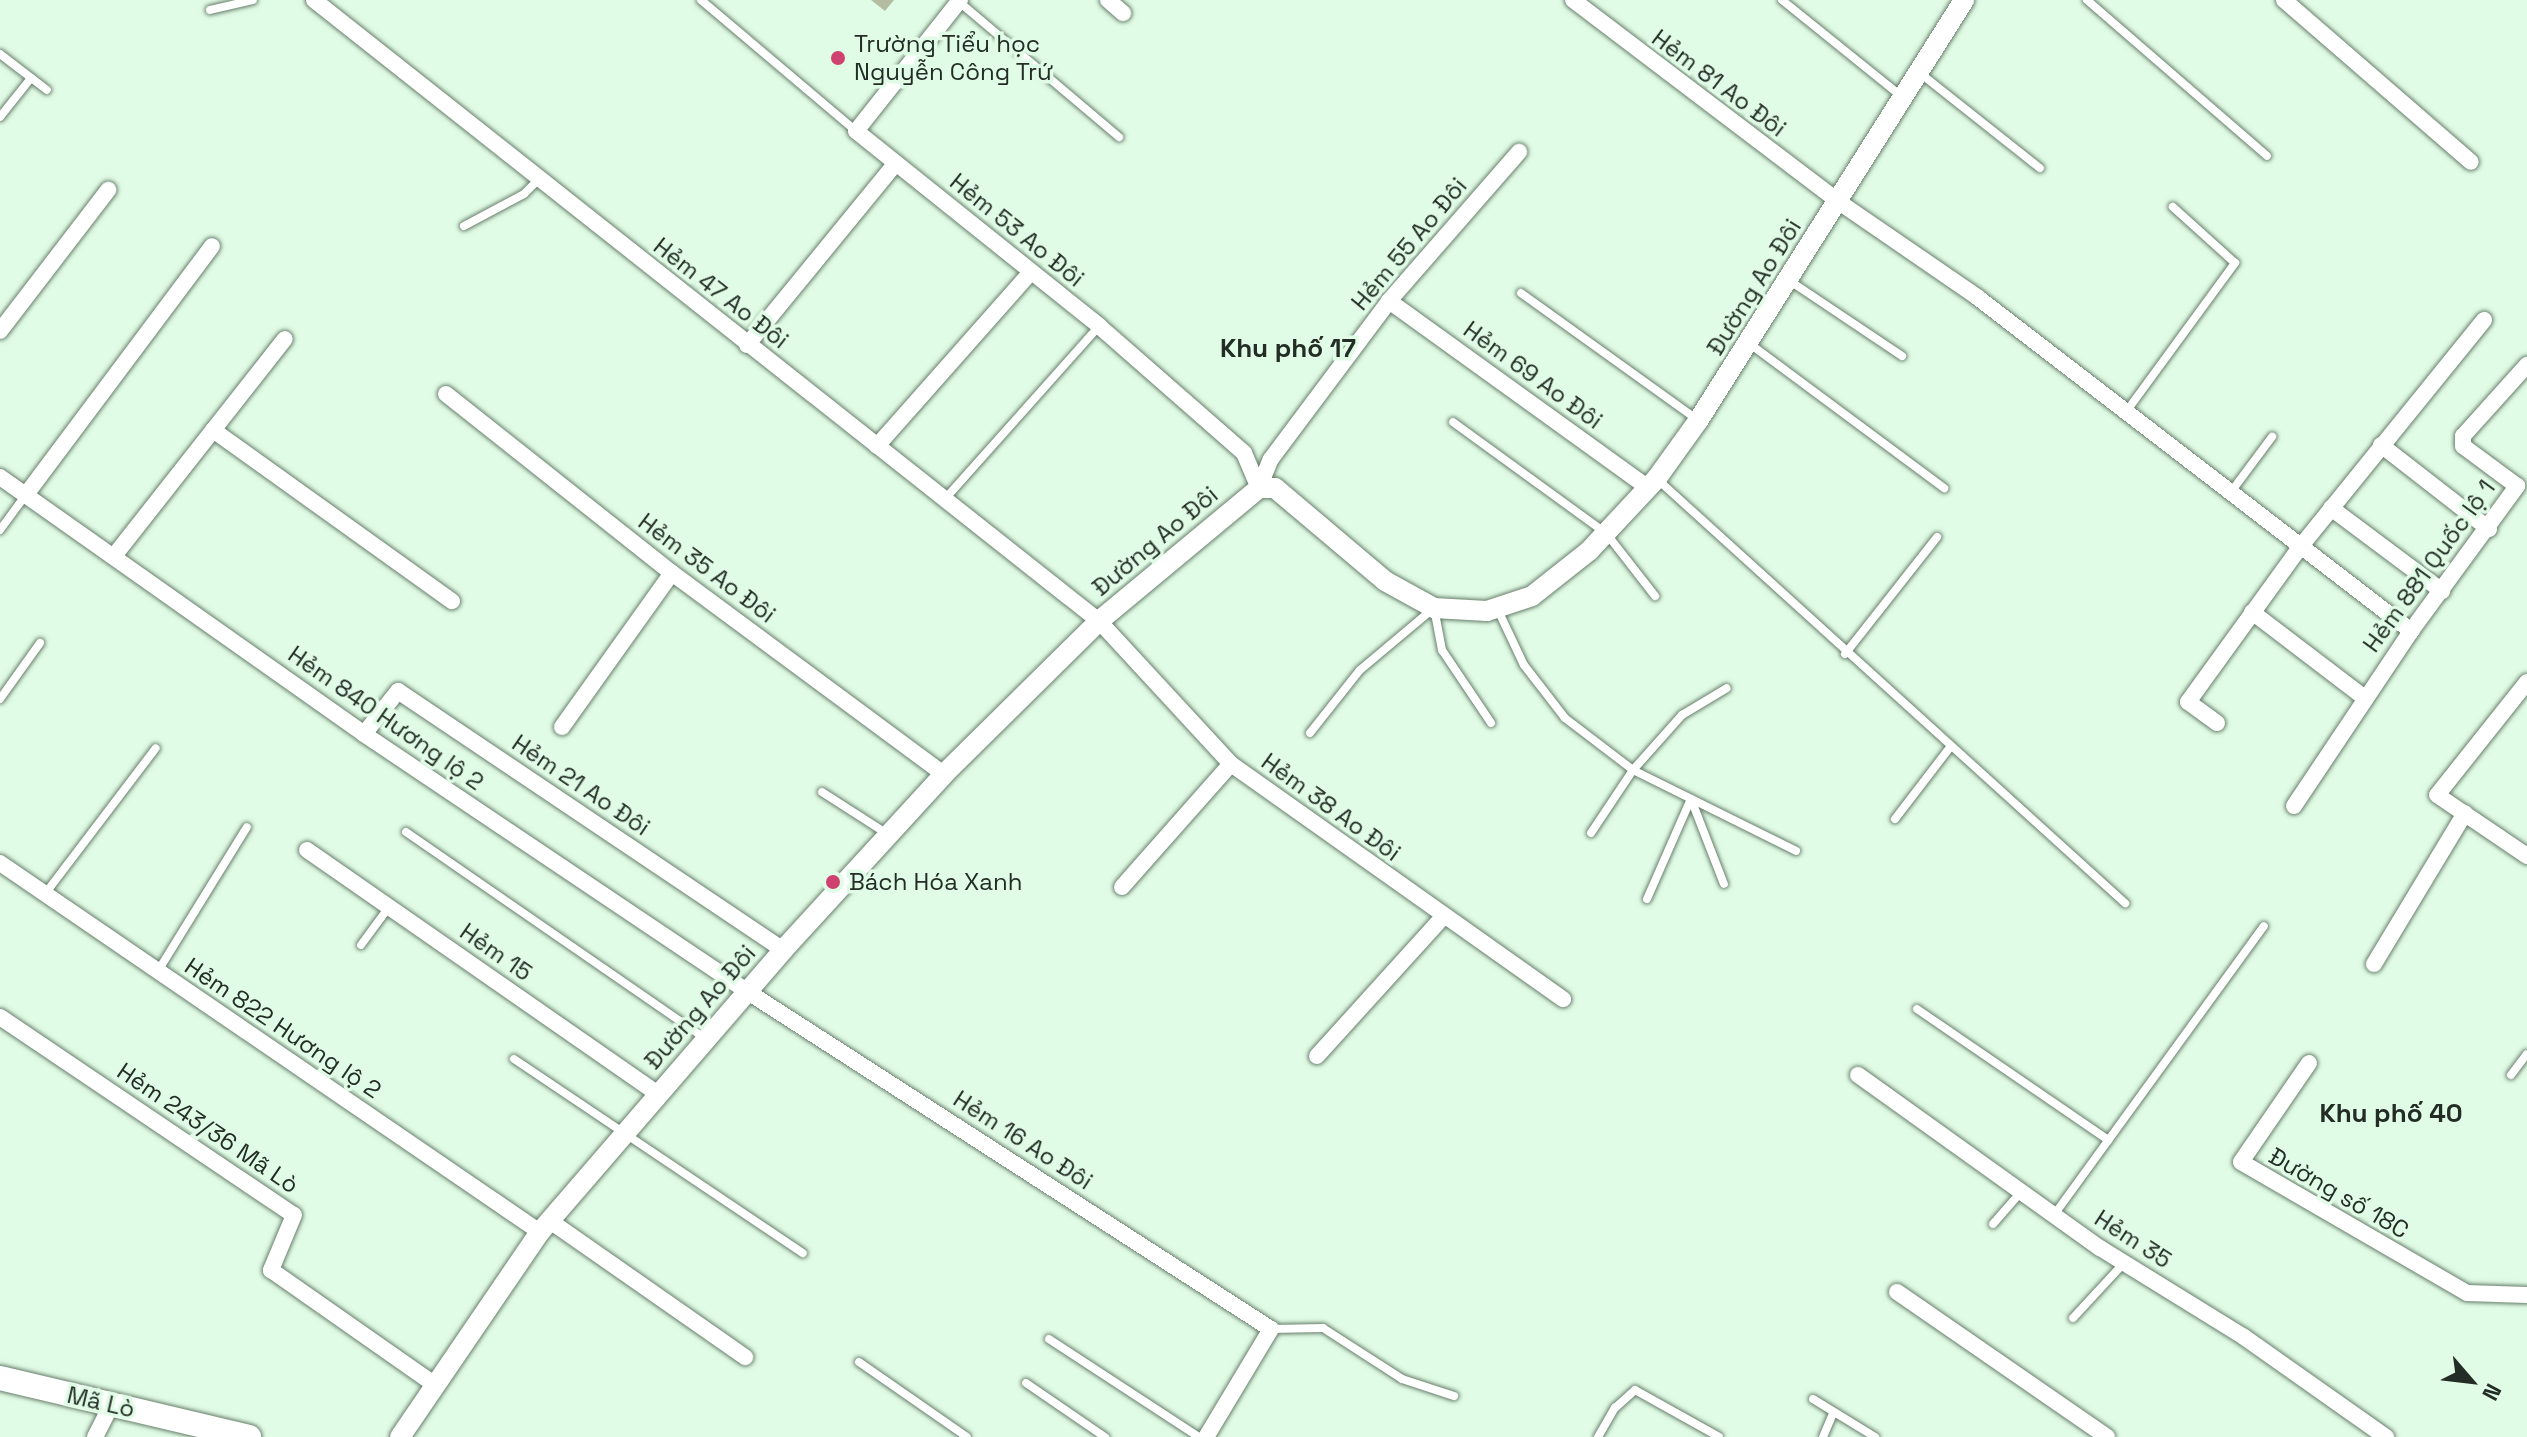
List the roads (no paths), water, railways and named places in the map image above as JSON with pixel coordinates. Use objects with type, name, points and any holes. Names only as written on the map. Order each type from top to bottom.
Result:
[{"type":"main road","name":"Mã Lò","points":[[0,1378],[249,1437]]},
{"type":"street","name":"Hẻm 47 Ao Đôi","points":[[314,0],[1099,621]]},
{"type":"street","points":[[1108,0],[1123,13]]},
{"type":"street","name":"Hẻm 81 Ao Đôi","points":[[1573,0],[1839,202],[1977,297],[2411,631]]},
{"type":"street","name":"Đường Ao Đôi","points":[[400,1437],[545,1226],[783,950],[944,774],[1099,621],[1259,488],[1275,488],[1385,581],[1434,608],[1497,607],[1532,596],[1606,533],[1652,483],[1750,344],[1964,0]]},
{"type":"street","points":[[2284,0],[2471,162]]},
{"type":"street","points":[[856,131],[959,1]]},
{"type":"street","name":"Hẻm 53 Ao Đôi","points":[[856,131],[1029,274],[1099,326],[1244,453],[1259,488]]},
{"type":"street","name":"Hẻm 55 Ao Đôi","points":[[1259,488],[1271,459],[1389,301],[1519,152]]},
{"type":"street","points":[[747,345],[896,163]]},
{"type":"street","points":[[0,331],[108,190]]},
{"type":"street","points":[[25,496],[212,246]]},
{"type":"street","points":[[877,446],[1029,274]]},
{"type":"street","name":"Hẻm 69 Ao Đôi","points":[[1389,301],[1652,483]]},
{"type":"street","points":[[2217,723],[2188,702],[2301,546],[2484,320]]},
{"type":"street","points":[[114,556],[285,339]]},
{"type":"street","name":"Hẻm 881 Quốc lộ 1","points":[[2294,806],[2411,631],[2489,529],[2517,486],[2463,446],[2463,436],[2527,365]]},
{"type":"street","name":"Hẻm 35 Ao Đôi","points":[[446,394],[672,573],[944,774]]},
{"type":"street","points":[[213,430],[452,601]]},
{"type":"street","points":[[2381,445],[2489,529]]},
{"type":"street","name":"Hẻm 840 Hương lộ 2","points":[[0,477],[364,734],[748,992]]},
{"type":"street","points":[[2331,508],[2442,591]]},
{"type":"street","points":[[562,727],[672,573]]},
{"type":"street","points":[[2252,612],[2365,698]]},
{"type":"street","name":"Hẻm 38 Ao Đôi","points":[[1099,621],[1231,764],[1563,999]]},
{"type":"street","points":[[2527,682],[2437,795],[2527,856]]},
{"type":"street","name":"Hẻm 21 Ao Đôi","points":[[364,734],[398,691],[783,950]]},
{"type":"street","points":[[1122,887],[1231,764]]},
{"type":"street","points":[[2374,964],[2465,813]]},
{"type":"street","name":"Hẻm 15","points":[[307,850],[659,1095]]},
{"type":"street","name":"Hẻm 822 Hương lộ 2","points":[[0,863],[158,971],[745,1357]]},
{"type":"street","points":[[1317,1056],[1443,917]]},
{"type":"street","name":"Hẻm 16 Ao Đôi","points":[[748,992],[1271,1329]]},
{"type":"street","name":"Hẻm 243/36 Mã Lò","points":[[0,1017],[294,1215],[271,1270],[434,1384]]},
{"type":"street","name":"Đường số 18C","points":[[2309,1063],[2241,1162],[2467,1293],[2527,1295]]},
{"type":"street","name":"Hẻm 35","points":[[1858,1075],[2124,1263],[2244,1337],[2386,1437]]},
{"type":"street","points":[[1897,1292],[2107,1437]]},
{"type":"street","points":[[1206,1437],[1271,1329]]},
{"type":"street","points":[[95,1437],[111,1405]]},
{"type":"lane","points":[[210,10],[253,0]]},
{"type":"lane","points":[[701,0],[856,131]]},
{"type":"lane","points":[[1782,0],[1903,97]]},
{"type":"lane","points":[[2087,0],[2267,156]]},
{"type":"lane","points":[[959,1],[1119,137]]},
{"type":"lane","points":[[0,54],[47,90]]},
{"type":"lane","points":[[1919,72],[2040,168]]},
{"type":"lane","points":[[0,117],[31,78]]},
{"type":"lane","points":[[464,226],[524,194],[539,179]]},
{"type":"lane","points":[[2126,413],[2235,263],[2173,207]]},
{"type":"lane","points":[[1790,281],[1902,356]]},
{"type":"lane","points":[[1521,293],[1698,421]]},
{"type":"lane","points":[[945,500],[1099,326]]},
{"type":"lane","points":[[1750,344],[1944,488]]},
{"type":"lane","points":[[1453,422],[1606,533],[1655,596]]},
{"type":"lane","points":[[2231,492],[2272,437]]},
{"type":"lane","points":[[1652,483],[2125,903]]},
{"type":"lane","points":[[0,530],[25,496]]},
{"type":"lane","points":[[1845,654],[1937,537]]},
{"type":"lane","points":[[1497,607],[1524,665],[1565,718],[1633,770],[1796,851]]},
{"type":"lane","points":[[1310,733],[1360,670],[1434,608],[1442,650],[1491,723]]},
{"type":"lane","points":[[0,699],[40,643]]},
{"type":"lane","points":[[1591,833],[1633,770],[1682,715],[1727,688]]},
{"type":"lane","points":[[1895,819],[1951,746]]},
{"type":"lane","points":[[45,894],[156,748]]},
{"type":"lane","points":[[822,792],[890,835]]},
{"type":"lane","points":[[1691,799],[1724,884]]},
{"type":"lane","points":[[1647,899],[1691,799]]},
{"type":"lane","points":[[158,971],[247,827]]},
{"type":"lane","name":"Hẻm 15","points":[[406,832],[707,1039]]},
{"type":"lane","points":[[361,945],[389,907]]},
{"type":"lane","points":[[2054,1215],[2264,926]]},
{"type":"lane","points":[[1917,1009],[2108,1140]]},
{"type":"lane","points":[[2511,1075],[2527,1054]]},
{"type":"lane","points":[[514,1059],[803,1253]]},
{"type":"lane","points":[[1993,1224],[2021,1192]]},
{"type":"lane","points":[[2073,1318],[2124,1263]]},
{"type":"lane","points":[[1271,1329],[1323,1328],[1402,1379],[1454,1396]]},
{"type":"lane","points":[[1049,1339],[1199,1437]]},
{"type":"lane","points":[[859,1362],[967,1437]]},
{"type":"lane","points":[[1026,1383],[1105,1437]]},
{"type":"lane","points":[[1598,1437],[1615,1408],[1635,1390],[1719,1437]]},
{"type":"lane","points":[[1813,1399],[1875,1437]]},
{"type":"lane","points":[[1823,1437],[1833,1413]]},
{"type":"place","name":"Trường Tiểu học Nguyễn Công Trứ","points":[[838,58]]},
{"type":"place","name":"Bách Hóa Xanh","points":[[833,882]]},
{"type":"district","name":"Khu phố 17","points":[[1288,349]]},
{"type":"district","name":"Khu phố 40","points":[[2391,1114]]}]
